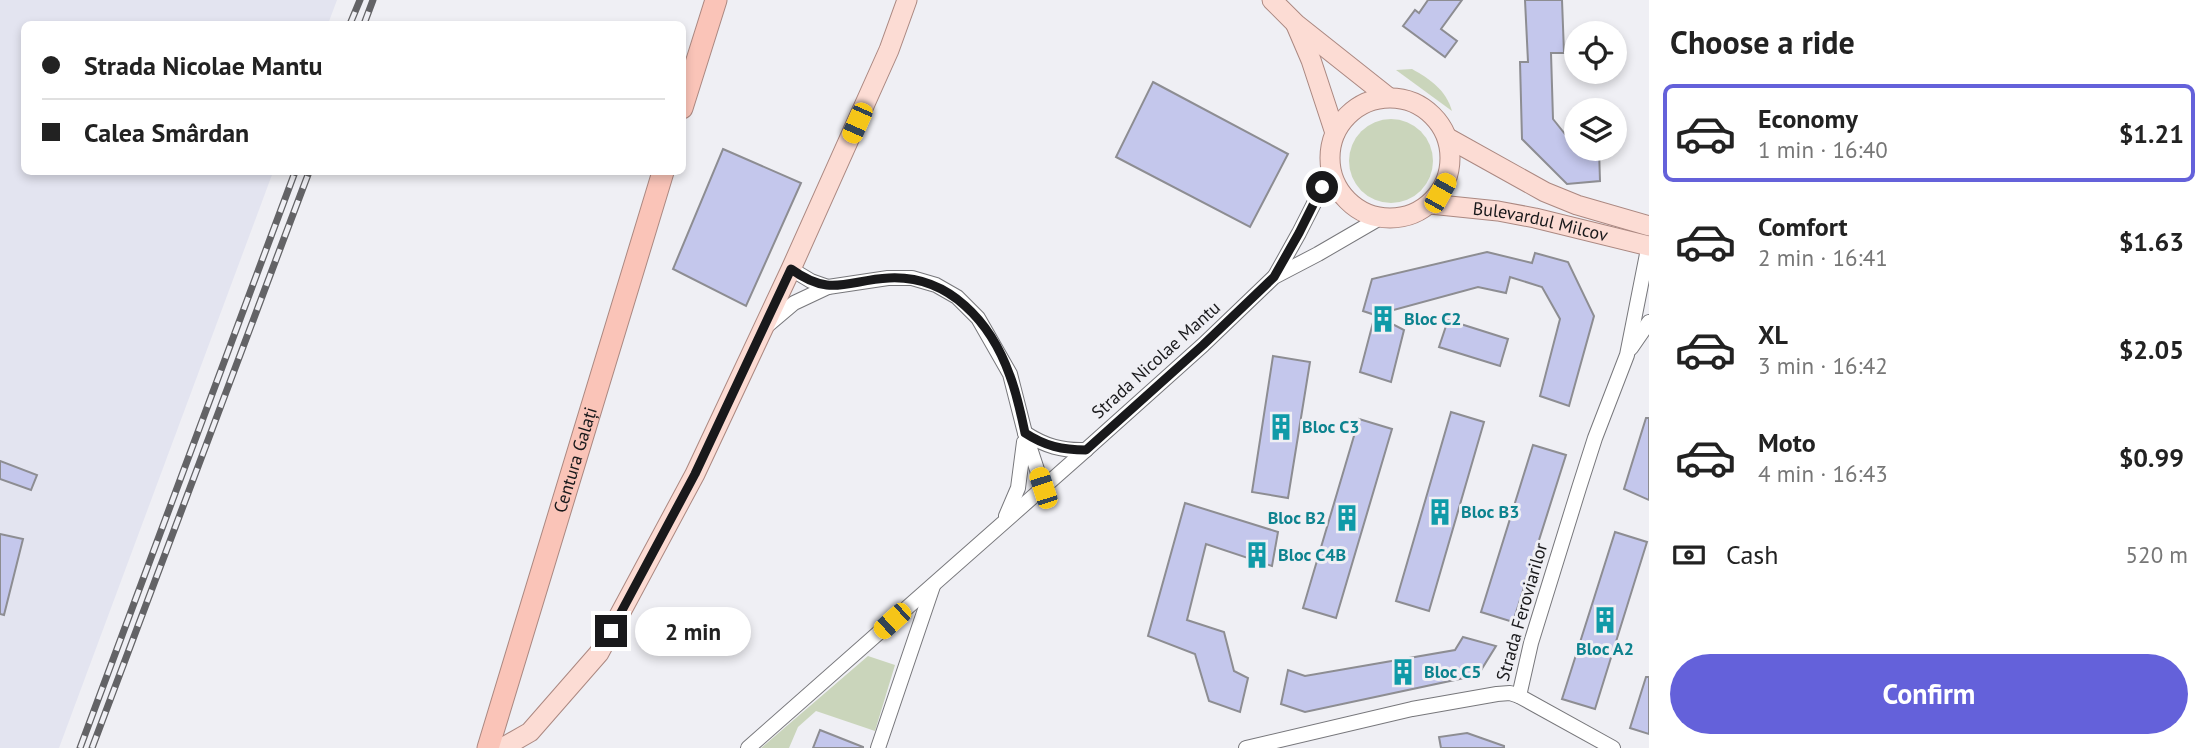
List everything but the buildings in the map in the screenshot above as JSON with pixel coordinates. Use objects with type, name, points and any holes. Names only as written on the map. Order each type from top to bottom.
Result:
[{"type":"highway","points":[[686,95],[716,0]]},
{"type":"highway","name":"Centura Galați","points":[[488,748],[662,175]]},
{"type":"main road","points":[[502,748],[530,732],[599,653],[695,474],[764,328],[889,50],[907,0]]},
{"type":"main road","points":[[1272,0],[1296,24],[1388,97]]},
{"type":"main road","points":[[1296,24],[1335,133]]},
{"type":"main road","points":[[1388,97],[1413,102],[1434,116],[1448,138],[1451,152],[1449,173],[1440,193],[1430,204],[1415,213],[1398,218],[1380,218],[1348,201],[1340,192],[1331,170],[1331,145],[1335,133],[1351,111],[1374,99],[1388,97]]},
{"type":"main road","name":"Bulevardul Milcov","points":[[1448,138],[1545,192],[1577,205],[1649,226]]},
{"type":"main road","name":"Bulevardul Milcov","points":[[1430,204],[1498,211],[1649,245]]},
{"type":"street","name":"Strada Nicolae Mantu","points":[[1274,277],[1331,170]]},
{"type":"street","name":"Strada Nicolae Mantu","points":[[748,748],[1086,450],[1274,277],[1380,218]]},
{"type":"street","name":"Strada Feroviarilor","points":[[1246,748],[1453,702],[1497,694],[1510,693],[1519,696],[1531,643],[1583,475],[1627,355],[1649,245]]},
{"type":"street","points":[[791,269],[828,287]]},
{"type":"street","points":[[764,328],[794,303],[828,287],[888,278],[912,278],[936,285],[957,297],[978,318],[1010,374],[1043,488]]},
{"type":"street","name":"Strada Feroviarilor","points":[[1627,355],[1649,322]]},
{"type":"street","points":[[1025,433],[1040,443],[1058,449],[1086,450]]},
{"type":"street","points":[[1001,525],[1018,488],[1025,433]]},
{"type":"street","points":[[878,748],[933,584]]},
{"type":"street","points":[[1519,696],[1613,748]]},
{"type":"shaded area","points":[[0,0],[337,0],[329,21],[21,21],[21,175],[272,175],[59,748],[0,748]]},
{"type":"green space","points":[[1412,69],[1436,86],[1446,97],[1452,111],[1396,70]]},
{"type":"green space","points":[[1391,119],[1407,122],[1421,131],[1430,145],[1433,161],[1430,177],[1421,191],[1407,200],[1391,203],[1375,200],[1361,191],[1352,177],[1349,161],[1352,145],[1361,131],[1375,122]]},
{"type":"green space","points":[[868,656],[895,665],[875,731],[816,711],[798,727],[789,748],[761,748]]},
{"type":"railway","points":[[351,21],[360,0]]},
{"type":"railway","points":[[365,21],[373,0]]},
{"type":"railway","points":[[80,748],[294,175]]},
{"type":"railway","points":[[92,748],[308,175]]},
{"type":"place","name":"Bloc C2","points":[[1383,319]]},
{"type":"place","name":"Bloc C3","points":[[1281,427]]},
{"type":"place","name":"Bloc B3","points":[[1440,512]]},
{"type":"place","name":"Bloc B2","points":[[1347,518]]},
{"type":"place","name":"Bloc C4B","points":[[1257,555]]},
{"type":"place","name":"Bloc A2","points":[[1605,620]]},
{"type":"place","name":"Bloc C5","points":[[1403,672]]},
{"type":"route","points":[[611,631],[695,474],[791,269],[828,287],[888,278],[912,278],[936,285],[957,297],[978,318],[1010,374],[1025,433],[1040,443],[1058,449],[1086,450],[1274,277],[1322,187]]}]
